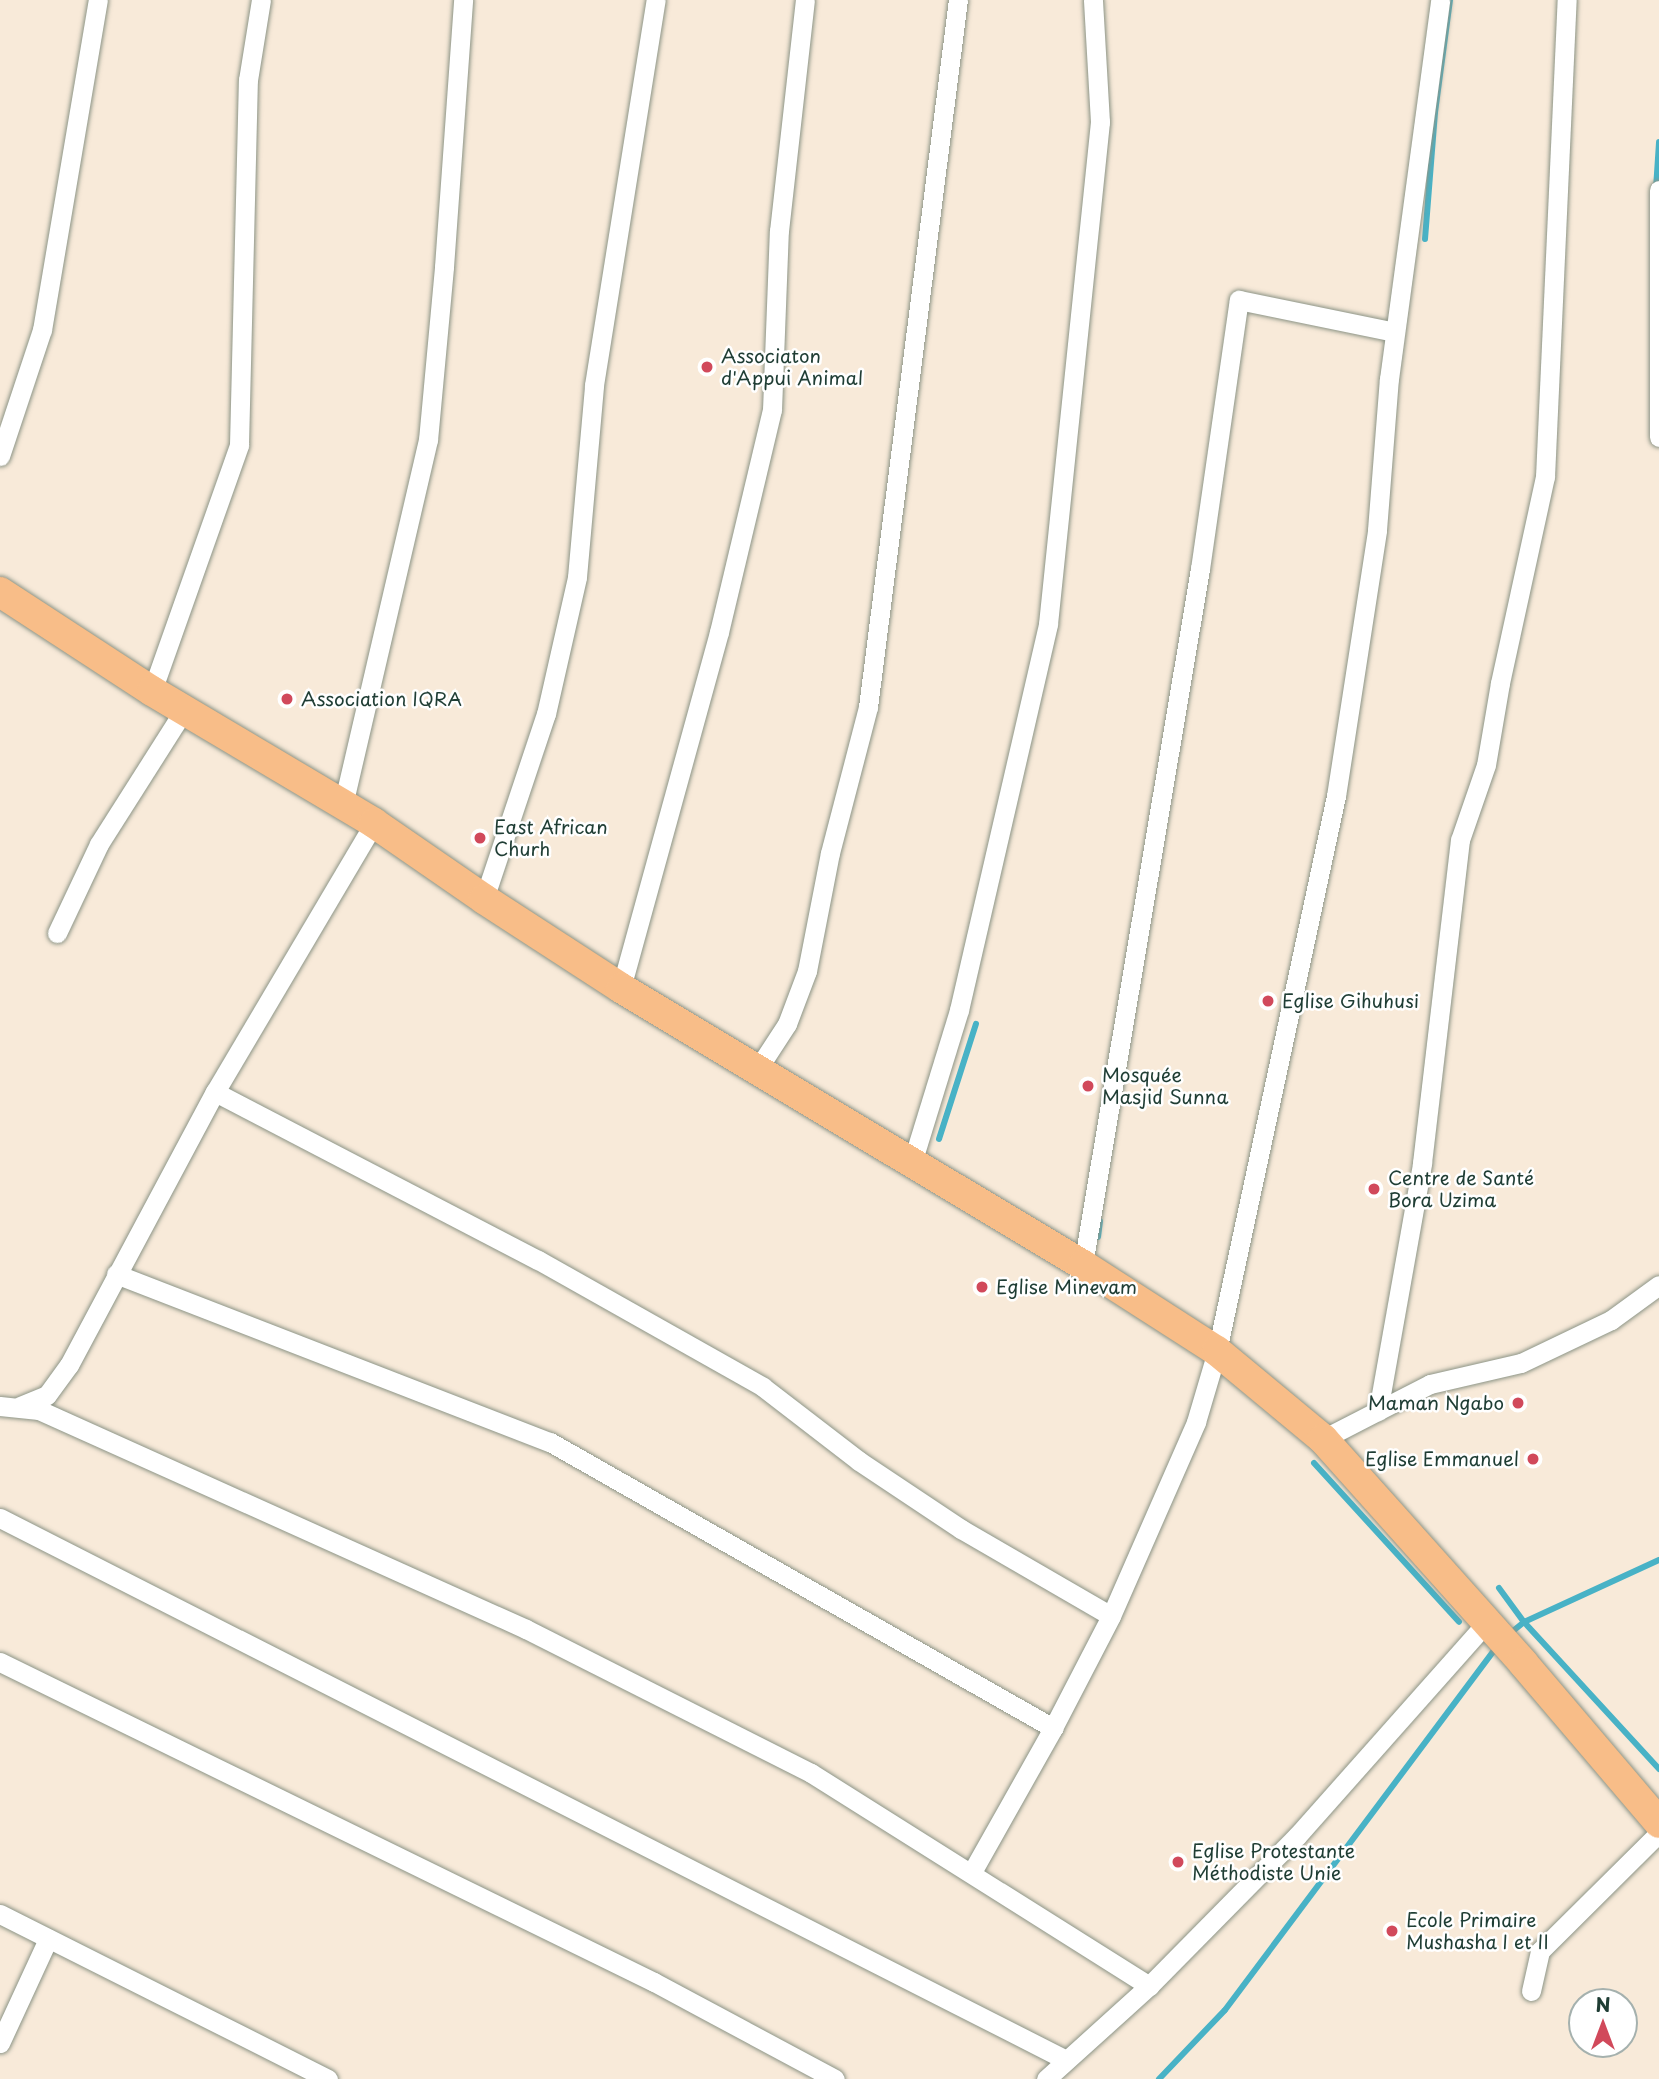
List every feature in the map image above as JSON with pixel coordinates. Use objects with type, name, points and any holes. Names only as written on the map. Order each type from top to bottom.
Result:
[{"type":"main road","points":[[0,592],[152,691],[374,822],[484,899],[621,988],[1083,1265],[1217,1351],[1323,1438],[1523,1663],[1659,1823]]},
{"type":"street","points":[[0,456],[42,330],[98,0]]},
{"type":"street","points":[[152,691],[239,445],[247,80],[261,0]]},
{"type":"street","points":[[343,805],[428,440],[444,267],[463,0]]},
{"type":"street","points":[[484,899],[547,714],[578,577],[594,385],[656,0]]},
{"type":"street","points":[[621,988],[719,632],[772,410],[779,230],[805,0]]},
{"type":"street","points":[[757,1070],[787,1024],[807,971],[830,853],[867,707],[958,0]]},
{"type":"street","points":[[912,1163],[958,1010],[1048,624],[1100,122],[1093,0]]},
{"type":"street","points":[[972,1872],[1053,1728],[1111,1616],[1195,1422],[1217,1351],[1336,796],[1377,530],[1395,332],[1440,0]]},
{"type":"street","points":[[1378,1411],[1422,1163],[1460,840],[1486,765],[1500,682],[1545,477],[1567,0]]},
{"type":"street","points":[[1659,190],[1659,437]]},
{"type":"street","points":[[1083,1265],[1200,569],[1239,300],[1395,332]]},
{"type":"street","points":[[57,933],[99,844],[184,710]]},
{"type":"street","points":[[6,1410],[47,1395],[69,1365],[215,1091],[374,822]]},
{"type":"street","points":[[215,1091],[538,1260],[763,1387],[859,1461],[950,1521],[1111,1616]]},
{"type":"street","points":[[116,1274],[550,1442],[1053,1728]]},
{"type":"street","points":[[1323,1438],[1430,1384],[1521,1363],[1611,1320],[1659,1284]]},
{"type":"street","points":[[6,1410],[39,1410],[526,1629],[810,1773],[972,1872],[1149,1986]]},
{"type":"street","points":[[0,1518],[1066,2060]]},
{"type":"street","points":[[1046,2079],[1149,1986],[1297,1836],[1486,1622]]},
{"type":"street","points":[[0,1662],[654,1982],[835,2079]]},
{"type":"street","points":[[1531,1992],[1540,1951],[1659,1833]]},
{"type":"street","points":[[0,1914],[328,2079]]},
{"type":"street","points":[[0,2043],[48,1939]]},
{"type":"waterway","points":[[1425,239],[1435,112],[1450,0]]},
{"type":"waterway","points":[[1656,189],[1659,142]]},
{"type":"waterway","points":[[939,1139],[976,1024]]},
{"type":"waterway","points":[[1098,1237],[1100,1221]]},
{"type":"waterway","points":[[1314,1463],[1459,1622]]},
{"type":"waterway","points":[[1508,1635],[1524,1622],[1659,1560]]},
{"type":"waterway","points":[[1499,1588],[1524,1622],[1659,1769]]},
{"type":"waterway","points":[[1159,2079],[1225,2010],[1498,1645]]},
{"type":"place","name":"Associaton d'Appui Animal","points":[[707,367]]},
{"type":"place","name":"Association IQRA","points":[[287,699]]},
{"type":"place","name":"East African Churh","points":[[480,838]]},
{"type":"place","name":"Eglise Gihuhusi","points":[[1268,1001]]},
{"type":"place","name":"Mosquée Masjid Sunna","points":[[1088,1086]]},
{"type":"place","name":"Centre de Santé Bora Uzima","points":[[1374,1189]]},
{"type":"place","name":"Eglise Minevam","points":[[982,1287]]},
{"type":"place","name":"Maman Ngabo","points":[[1518,1403]]},
{"type":"place","name":"Eglise Emmanuel","points":[[1533,1459]]},
{"type":"place","name":"Eglise Protestante Méthodiste Unie","points":[[1178,1862]]},
{"type":"place","name":"Ecole Primaire Mushasha I et II","points":[[1392,1931]]}]
